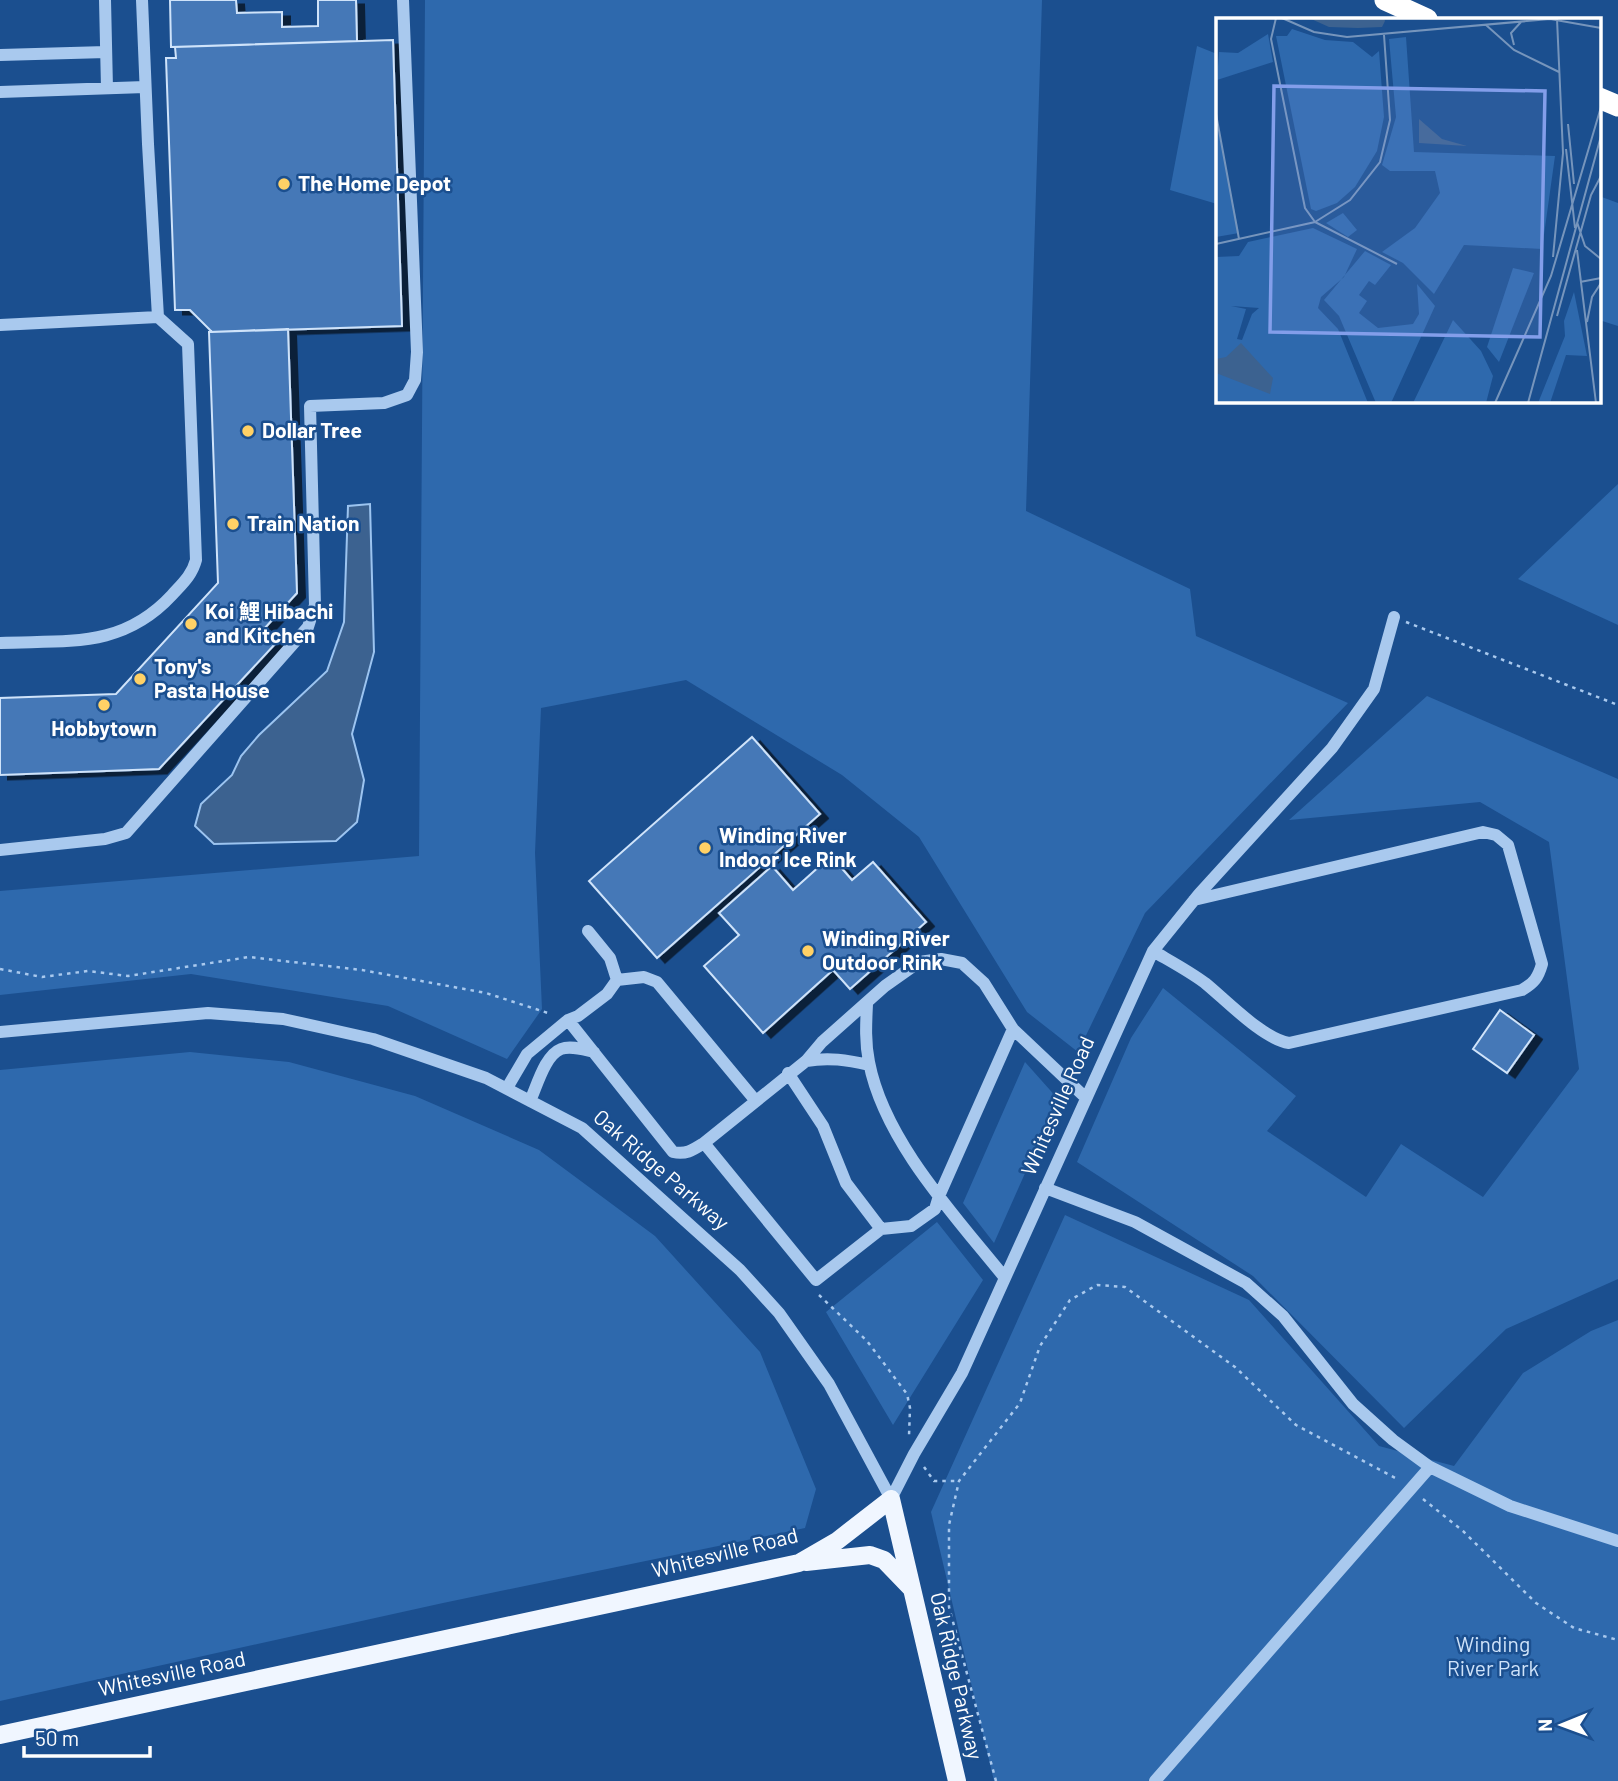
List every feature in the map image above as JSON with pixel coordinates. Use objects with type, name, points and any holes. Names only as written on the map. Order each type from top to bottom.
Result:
[{"type":"highway","points":[[1385,0],[1425,18]]},
{"type":"highway","points":[[1600,97],[1618,106]]},
{"type":"main road","name":"Whitesville Road","points":[[0,1735],[799,1563],[837,1541],[891,1499]]},
{"type":"main road","name":"Oak Ridge Parkway","points":[[891,1499],[957,1781]]},
{"type":"main road","points":[[799,1563],[870,1555],[884,1559],[912,1590]]},
{"type":"street","points":[[105,0],[107,89]]},
{"type":"street","points":[[0,643],[91,639],[121,632],[157,611],[192,574],[196,560],[188,344],[158,317],[142,0]]},
{"type":"street","points":[[0,850],[105,839],[125,834],[308,628],[314,605],[310,406],[384,403],[407,395],[415,380],[417,352],[403,0]]},
{"type":"street","points":[[0,55],[106,52]]},
{"type":"street","points":[[0,92],[145,87]]},
{"type":"street","points":[[0,325],[158,317]]},
{"type":"street","name":"Whitesville Road","points":[[891,1499],[962,1373],[1153,951],[1194,900],[1332,748],[1374,689],[1394,617]]},
{"type":"street","points":[[1153,951],[1203,981],[1235,1010],[1279,1042],[1289,1044],[1522,990],[1533,984],[1539,976],[1542,964],[1508,845],[1496,835],[1483,832],[1194,900]]},
{"type":"street","points":[[588,931],[610,958],[617,980]]},
{"type":"street","points":[[568,1020],[673,1152],[681,1154],[704,1143],[806,1060],[884,986],[919,962],[941,959],[962,963],[984,983],[1013,1029],[1086,1098]]},
{"type":"street","points":[[507,1088],[527,1054],[568,1020],[578,1016],[607,994],[617,980],[644,977],[657,982],[755,1100]]},
{"type":"street","points":[[867,1004],[865,1034],[869,1065],[889,1119],[923,1176],[1004,1278]]},
{"type":"street","name":"Oak Ridge Parkway","points":[[0,1032],[208,1013],[284,1019],[373,1039],[486,1078],[507,1088],[582,1128],[740,1270],[779,1313],[829,1384],[891,1499]]},
{"type":"street","points":[[704,1143],[816,1280],[881,1229],[911,1226],[935,1209],[1013,1029]]},
{"type":"street","points":[[530,1101],[553,1054],[570,1047],[594,1052]]},
{"type":"street","points":[[806,1060],[840,1058],[869,1065]]},
{"type":"street","points":[[788,1073],[823,1126],[846,1183],[881,1229]]},
{"type":"street","points":[[1045,1188],[1135,1222],[1246,1283],[1283,1316],[1353,1404],[1393,1440],[1430,1467],[1510,1506],[1618,1541]]},
{"type":"street","points":[[1155,1781],[1430,1467]]},
{"type":"path","points":[[1394,617],[1618,705]]},
{"type":"path","points":[[0,969],[42,977],[88,971],[128,976],[249,957],[362,970],[485,993],[568,1020]]},
{"type":"path","points":[[996,1781],[949,1607],[949,1525],[959,1481],[1020,1403],[1040,1346],[1070,1300],[1097,1285],[1125,1287],[1235,1367],[1296,1425],[1395,1477],[1463,1531],[1536,1602],[1574,1628],[1618,1640]]},
{"type":"path","points":[[813,1289],[867,1341],[907,1394],[910,1408],[908,1432],[914,1454],[934,1481],[959,1481]]},
{"type":"green space","points":[[425,0],[1042,0],[1026,511],[1190,589],[1196,636],[1348,703],[1145,913],[1078,1052],[1027,1012],[919,837],[842,775],[686,680],[541,708],[535,853],[542,1009],[507,1059],[388,1006],[191,974],[0,995],[0,891],[419,856]]},
{"type":"green space","points":[[1197,46],[1216,54],[1216,204],[1170,190]]},
{"type":"green space","points":[[1600,196],[1618,203],[1618,326],[1600,320]]},
{"type":"green space","points":[[1618,484],[1618,625],[1518,579]]},
{"type":"green space","points":[[1427,696],[1618,779],[1618,1279],[1506,1329],[1404,1428],[1253,1276],[1077,1162],[1131,1038],[1163,988],[1296,1096],[1267,1131],[1366,1197],[1401,1144],[1483,1197],[1579,1069],[1549,842],[1480,802],[1289,820]]},
{"type":"green space","points":[[190,1052],[289,1062],[415,1096],[539,1150],[655,1236],[760,1352],[816,1489],[805,1528],[443,1603],[0,1701],[0,1070]]},
{"type":"green space","points":[[1025,1062],[1058,1099],[994,1243],[963,1203]]},
{"type":"green space","name":"Winding River Park","points":[[1065,1215],[1249,1300],[1379,1446],[1454,1466],[1523,1373],[1591,1331],[1618,1320],[1618,1781],[994,1781],[931,1512]]},
{"type":"green space","points":[[937,1222],[983,1280],[893,1425],[826,1312]]},
{"type":"shaded area","points":[[370,504],[374,652],[352,734],[364,780],[357,822],[336,841],[214,844],[195,826],[201,804],[232,775],[241,756],[259,735],[327,671],[344,622],[348,506]]},
{"type":"building","points":[[170,0],[236,0],[237,13],[282,12],[282,27],[318,26],[318,0],[356,0],[357,41],[171,47]]},
{"type":"building","name":"The Home Depot","points":[[393,40],[402,326],[212,332],[190,310],[175,310],[166,58],[176,58],[175,47]]},
{"type":"building","points":[[288,329],[297,593],[263,630],[276,643],[159,769],[0,775],[0,698],[116,694],[218,583],[209,332]]},
{"type":"building","name":"Winding River Indoor Ice Rink","points":[[752,737],[820,814],[657,958],[589,881]]},
{"type":"building","name":"Winding River Outdoor Rink","points":[[831,856],[852,880],[873,862],[926,922],[850,989],[833,970],[763,1033],[704,966],[739,935],[719,913],[772,866],[793,890]]},
{"type":"building","points":[[1500,1010],[1534,1035],[1507,1073],[1473,1049]]},
{"type":"place","name":"The Home Depot","points":[[284,184]]},
{"type":"place","name":"Dollar Tree","points":[[248,431]]},
{"type":"place","name":"Train Nation","points":[[233,524]]},
{"type":"place","name":"Koi 鯉 Hibachi and Kitchen","points":[[191,624]]},
{"type":"place","name":"Tony's Pasta House","points":[[140,679]]},
{"type":"place","name":"Hobbytown","points":[[104,705]]},
{"type":"place","name":"Winding River Indoor Ice Rink","points":[[705,848]]},
{"type":"place","name":"Winding River Outdoor Rink","points":[[808,951]]}]
